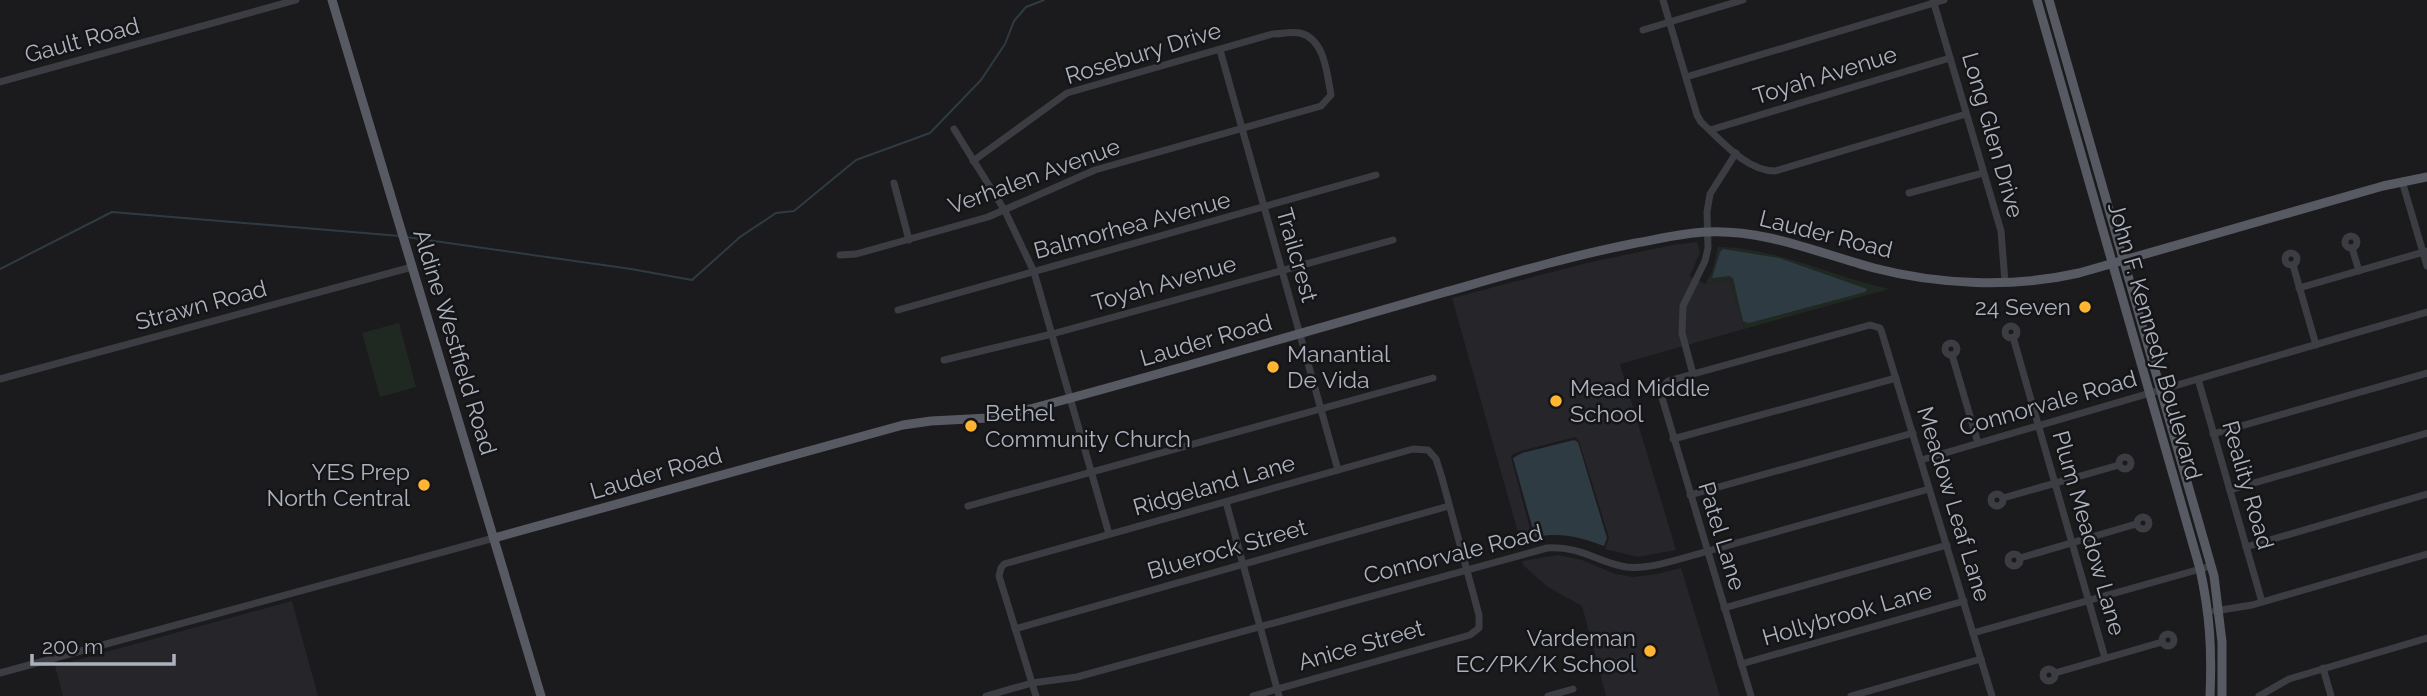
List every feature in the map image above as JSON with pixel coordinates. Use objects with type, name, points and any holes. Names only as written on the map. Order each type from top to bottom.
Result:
[{"type":"main road","name":"Aldine Westfield Road","points":[[332,0],[541,696]]},
{"type":"main road","name":"John F. Kennedy Boulevard","points":[[2036,0],[2214,612],[2210,696]]},
{"type":"main road","name":"John F. Kennedy Boulevard","points":[[2049,0],[2211,566],[2222,696]]},
{"type":"main road","points":[[2068,109],[2080,106]]},
{"type":"main road","name":"Lauder Road","points":[[494,538],[903,425],[988,418],[1069,398],[1560,260],[1663,237],[1708,232],[1749,234],[1905,274],[1962,281],[2005,282],[2061,277],[2402,181],[2427,177]]},
{"type":"street","name":"Gault Road","points":[[0,82],[296,0]]},
{"type":"street","points":[[1662,0],[1697,115],[1736,153],[1763,170],[1775,171],[1966,114]]},
{"type":"street","points":[[1643,30],[1742,0]]},
{"type":"street","points":[[1686,77],[1944,0]]},
{"type":"street","name":"Long Glen Drive","points":[[1934,1],[2001,231],[2005,282]]},
{"type":"street","name":"Rosebury Drive","points":[[973,161],[1067,93],[1272,34],[1301,33],[1317,44],[1324,59],[1331,95],[1321,106]]},
{"type":"street","name":"Trailcrest","points":[[1220,50],[1338,470]]},
{"type":"street","name":"Toyah Avenue","points":[[1710,130],[1950,58]]},
{"type":"street","name":"Verhalen Avenue","points":[[840,255],[856,254],[909,240],[1005,211],[1095,170],[1321,106]]},
{"type":"street","points":[[954,129],[1005,211],[1034,272],[1109,534]]},
{"type":"street","points":[[1693,374],[1682,333],[1685,299],[1705,261],[1710,194],[1736,153]]},
{"type":"street","points":[[1909,193],[1983,173]]},
{"type":"street","name":"Balmorhea Avenue","points":[[898,310],[1376,175]]},
{"type":"street","points":[[2402,181],[2425,251],[2427,266]]},
{"type":"street","points":[[894,183],[909,240]]},
{"type":"street","name":"Toyah Avenue","points":[[944,360],[1052,334],[1394,240]]},
{"type":"street","points":[[2352,248],[2358,271]]},
{"type":"street","points":[[2299,288],[2425,251]]},
{"type":"street","points":[[2292,265],[2316,345]]},
{"type":"street","name":"Strawn Road","points":[[0,380],[412,267]]},
{"type":"street","name":"Connorvale Road","points":[[1921,460],[2427,312]]},
{"type":"street","name":"Meadow Leaf Lane","points":[[1693,374],[1870,325],[1880,328],[1992,696]]},
{"type":"street","name":"Plum Meadow Lane","points":[[2013,337],[2105,658]]},
{"type":"street","points":[[1952,355],[1978,443]]},
{"type":"street","points":[[2213,434],[2427,373]]},
{"type":"street","name":"Patel Lane","points":[[1693,374],[1668,381],[1660,394],[1751,696]]},
{"type":"street","points":[[968,506],[1433,378]]},
{"type":"street","points":[[1673,439],[1896,378]]},
{"type":"street","name":"Reality Road","points":[[2197,379],[2262,602]]},
{"type":"street","points":[[1690,495],[1913,433]]},
{"type":"street","points":[[2230,490],[2427,433]]},
{"type":"street","name":"Ridgeland Lane","points":[[1015,629],[999,576],[1000,568],[1009,562],[1413,449],[1428,450],[1436,459],[1449,506]]},
{"type":"street","points":[[2003,498],[2119,465]]},
{"type":"street","name":"Connorvale Road","points":[[986,696],[1032,683],[1077,677],[1547,548],[1579,550],[1626,567],[1642,567],[1929,489]]},
{"type":"street","points":[[2246,547],[2427,494]]},
{"type":"street","points":[[1226,502],[1278,692]]},
{"type":"street","points":[[1449,506],[1466,569]]},
{"type":"street","name":"Bluerock Street","points":[[1015,629],[1449,506]]},
{"type":"street","points":[[2020,558],[2136,524]]},
{"type":"street","name":"Lauder Road","points":[[0,673],[494,538]]},
{"type":"street","points":[[1724,608],[1947,545]]},
{"type":"street","points":[[2214,612],[2262,602],[2427,554]]},
{"type":"street","points":[[1973,633],[2211,566]]},
{"type":"street","name":"Anice Street","points":[[1252,696],[1278,692],[1470,635],[1478,629],[1479,615],[1466,569]]},
{"type":"street","name":"Hollybrook Lane","points":[[1741,664],[1964,601]]},
{"type":"street","points":[[1015,629],[1036,696]]},
{"type":"street","points":[[2259,696],[2289,679],[2427,638]]},
{"type":"street","points":[[2055,673],[2162,642]]},
{"type":"street","points":[[1851,696],[1981,659]]},
{"type":"street","points":[[2323,668],[2331,696]]},
{"type":"street","points":[[1548,696],[1573,689]]},
{"type":"shaded area","name":"Mead Middle School","points":[[1697,242],[1700,252],[1690,276],[1705,284],[1730,279],[1744,329],[1620,364],[1676,550],[1638,557],[1605,549],[1609,538],[1579,441],[1575,437],[1521,451],[1511,457],[1533,540],[1521,543],[1452,298],[1591,262]]},
{"type":"shaded area","points":[[1718,247],[1783,257],[1889,289],[1744,329],[1730,279],[1705,284],[1712,272]]},
{"type":"shaded area","points":[[1723,249],[1779,258],[1867,289],[1865,292],[1749,323],[1743,321],[1733,278],[1712,278]]},
{"type":"shaded area","points":[[399,323],[416,387],[380,397],[362,333]]},
{"type":"shaded area","points":[[1574,440],[1578,442],[1607,538],[1604,546],[1570,536],[1535,537],[1513,458],[1522,453]]},
{"type":"shaded area","name":"Vardeman EC/PK/K School","points":[[1558,555],[1582,560],[1615,574],[1633,577],[1681,568],[1720,696],[1606,696],[1582,606],[1548,587],[1524,566],[1522,561]]},
{"type":"shaded area","points":[[292,601],[318,696],[63,696],[55,666]]},
{"type":"waterway","points":[[406,237],[692,280],[740,237],[776,213],[794,211],[856,160],[930,133],[981,80],[1005,44],[1014,21],[1026,7],[1044,0]]},
{"type":"waterway","points":[[0,269],[112,212],[400,236]]},
{"type":"place","name":"24 Seven","points":[[2085,307]]},
{"type":"place","name":"Manantial De Vida","points":[[1273,367]]},
{"type":"place","name":"Mead Middle School","points":[[1556,401]]},
{"type":"place","name":"Bethel Community Church","points":[[971,426]]},
{"type":"place","name":"YES Prep North Central","points":[[424,485]]},
{"type":"place","name":"Vardeman EC/PK/K School","points":[[1650,651]]}]
